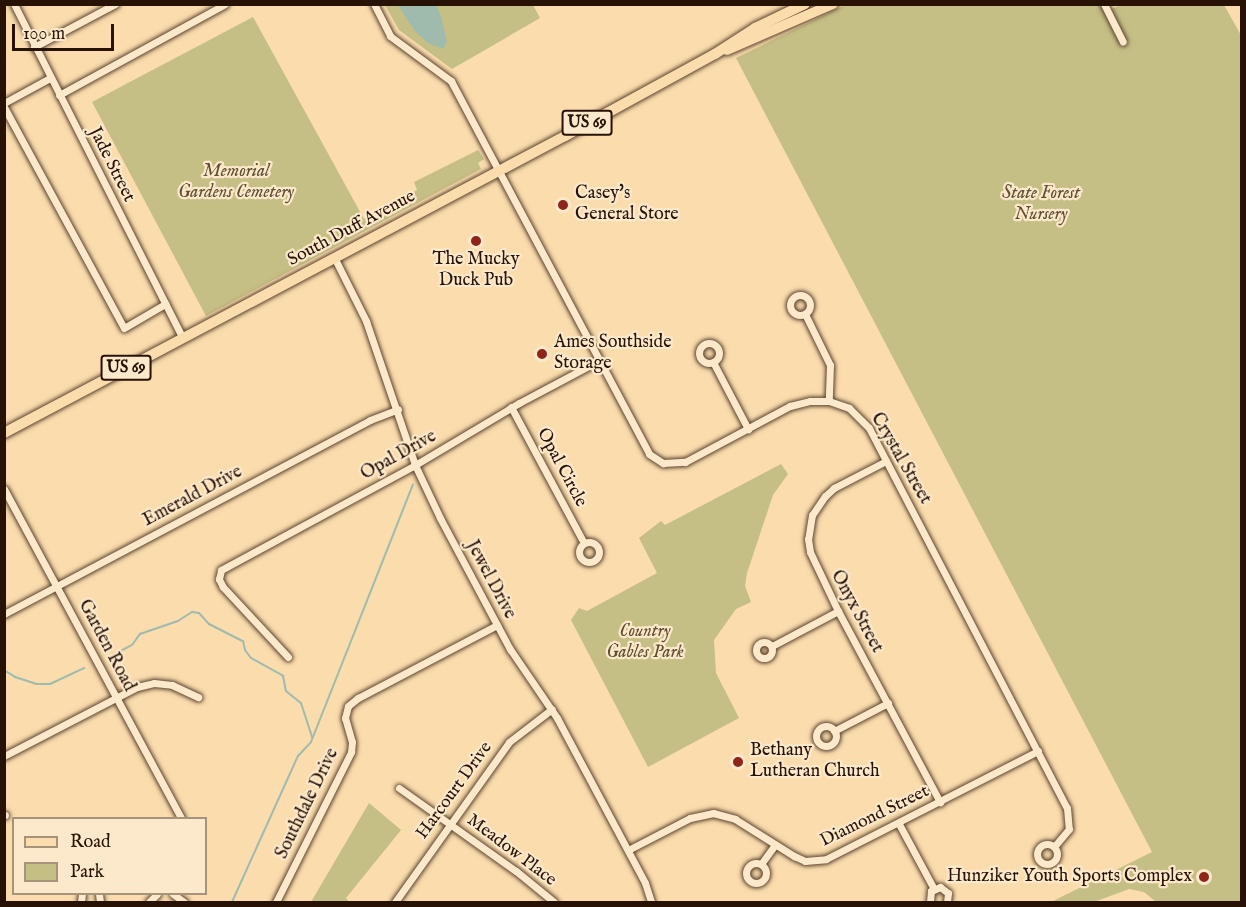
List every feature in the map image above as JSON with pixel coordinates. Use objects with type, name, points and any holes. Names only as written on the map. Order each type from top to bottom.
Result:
[{"type":"main road","name":"South Duff Avenue","points":[[4,432],[715,54],[755,28],[805,4]]},
{"type":"main road","name":"South Duff Avenue","points":[[715,54],[741,46],[833,4]]},
{"type":"street","points":[[34,47],[115,4]]},
{"type":"street","points":[[59,95],[225,4]]},
{"type":"street","name":"Crystal Street","points":[[374,4],[390,36],[451,81],[649,454],[663,463],[685,462],[800,402],[829,401],[849,408],[869,428],[1070,816],[1067,835],[1054,847]]},
{"type":"street","points":[[1104,4],[1123,42]]},
{"type":"street","name":"Jade Street","points":[[14,5],[183,338]]},
{"type":"street","points":[[50,78],[4,105],[124,328],[165,304]]},
{"type":"street","name":"Jewel Drive","points":[[334,257],[366,321],[398,409],[415,465],[510,649],[552,709],[628,850],[645,883],[651,903]]},
{"type":"street","points":[[805,314],[830,364],[829,401]]},
{"type":"street","name":"Opal Drive","points":[[288,657],[223,587],[219,579],[221,570],[228,564],[415,465],[511,407],[598,361]]},
{"type":"street","points":[[714,362],[748,429]]},
{"type":"street","name":"Opal Circle","points":[[511,407],[584,543]]},
{"type":"street","name":"Emerald Drive","points":[[4,614],[370,420],[398,409]]},
{"type":"street","name":"Onyx Street","points":[[886,461],[834,488],[825,496],[812,515],[808,539],[810,552],[838,611],[940,802]]},
{"type":"street","name":"Garden Road","points":[[4,489],[181,817]]},
{"type":"street","points":[[772,646],[838,611]]},
{"type":"street","name":"Southdale Drive","points":[[276,903],[351,752],[352,742],[345,718],[348,706],[358,698],[497,624]]},
{"type":"street","points":[[4,756],[137,687],[154,683],[172,685],[198,697]]},
{"type":"street","points":[[834,730],[888,703]]},
{"type":"street","name":"Harcourt Drive","points":[[395,903],[509,742],[552,709]]},
{"type":"street","name":"Diamond Street","points":[[628,850],[690,818],[713,813],[735,819],[805,861],[826,859],[899,824],[1038,751]]},
{"type":"street","name":"Meadow Place","points":[[399,788],[516,871],[554,903]]},
{"type":"street","points":[[899,824],[934,889]]},
{"type":"street","points":[[761,864],[775,845]]},
{"type":"street","points":[[930,903],[929,894],[940,887],[946,890],[947,903]]},
{"type":"green space","name":"State Forest Nursery","points":[[1100,4],[1105,12],[1120,5],[1224,5],[1242,37],[1241,902],[1156,902],[1144,892],[1129,889],[1094,902],[1051,902],[1152,852],[736,58],[845,5]]},
{"type":"green space","points":[[385,5],[533,5],[540,18],[452,69],[399,30]]},
{"type":"green space","name":"Memorial Gardens Cemetery","points":[[253,17],[364,219],[417,190],[414,182],[478,150],[484,159],[478,163],[481,169],[206,316],[92,102]]},
{"type":"green space","name":"Country Gables Park","points":[[781,464],[788,474],[773,495],[747,573],[745,586],[751,602],[736,609],[714,640],[716,673],[739,718],[648,767],[571,620],[579,608],[587,611],[657,573],[639,538],[661,521],[665,525]]},
{"type":"green space","points":[[369,803],[401,830],[346,898],[349,902],[311,902]]},
{"type":"shaded area","points":[[398,5],[436,5],[447,42],[443,49],[428,43],[414,30]]},
{"type":"waterway","points":[[232,902],[298,756],[311,742],[413,484]]},
{"type":"waterway","points":[[113,655],[132,645],[140,634],[178,621],[192,612],[199,613],[209,624],[243,641],[245,650],[251,658],[283,676],[286,691],[301,703],[312,737]]},
{"type":"waterway","points":[[4,670],[15,677],[36,684],[50,684],[84,668]]},
{"type":"place","name":"Casey's General Store","points":[[563,205]]},
{"type":"place","name":"The Mucky Duck Pub","points":[[476,241]]},
{"type":"place","name":"Ames Southside Storage","points":[[542,354]]},
{"type":"place","name":"Bethany Lutheran Church","points":[[738,762]]},
{"type":"place","name":"Hunziker Youth Sports Complex","points":[[1204,877]]}]
